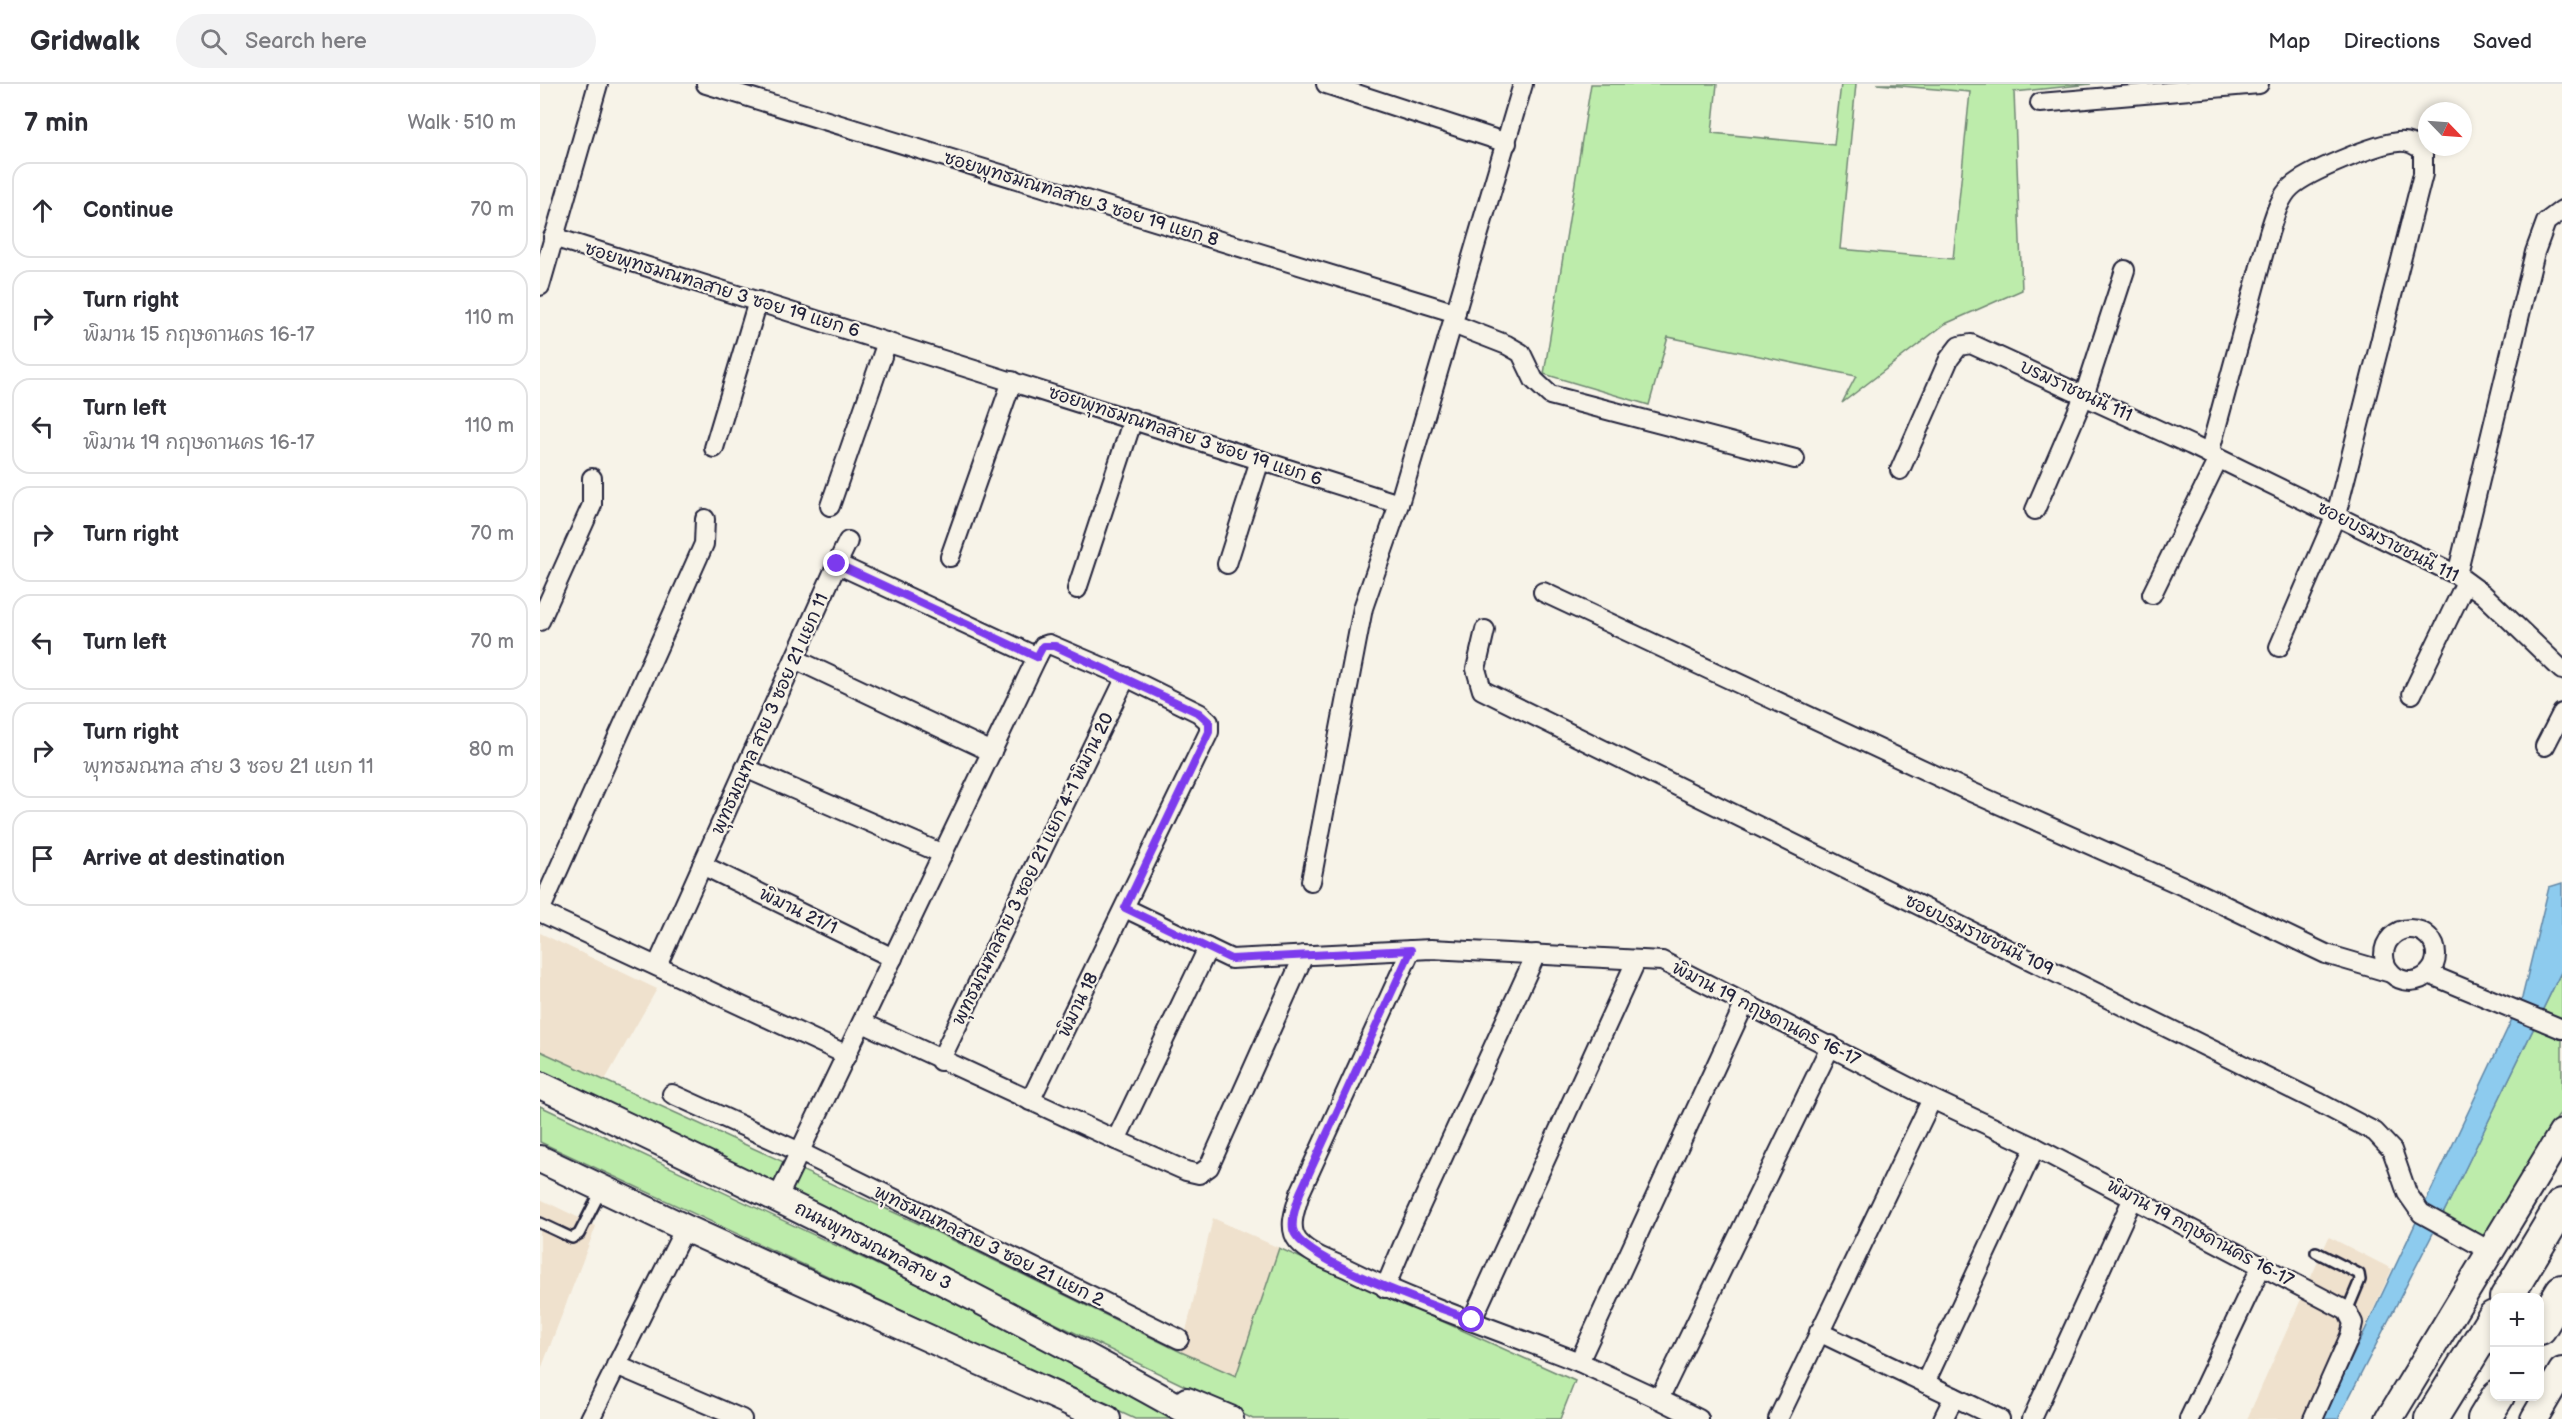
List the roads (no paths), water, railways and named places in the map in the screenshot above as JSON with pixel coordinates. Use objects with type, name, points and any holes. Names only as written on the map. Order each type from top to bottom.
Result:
[{"type":"highway","points":[[2509,1293],[2562,1205]]},
{"type":"highway","points":[[2544,1321],[2562,1291]]},
{"type":"highway","points":[[2431,1419],[2490,1323]]},
{"type":"highway","points":[[2484,1419],[2495,1401]]},
{"type":"main road","name":"ถนนพุทธมณฑลสาย 3","points":[[540,1085],[778,1197],[1112,1369],[1200,1419]]},
{"type":"main road","points":[[2389,1419],[2562,1133]]},
{"type":"main road","points":[[540,1159],[685,1228],[1100,1416]]},
{"type":"main road","points":[[1112,1369],[1230,1419]]},
{"type":"main road","points":[[2541,1417],[2560,1379]]},
{"type":"street","points":[[540,286],[598,84]]},
{"type":"street","name":"ซอยพุทธมณฑลสาย 3 ซอย 19 แยก 8","points":[[706,84],[1454,318],[1521,353],[1534,380],[1550,395],[1795,459]]},
{"type":"street","points":[[1326,84],[1507,143]]},
{"type":"street","points":[[1311,881],[1363,608],[1399,504],[1523,84]]},
{"type":"street","points":[[2040,103],[2259,84]]},
{"type":"street","points":[[2152,594],[2213,457],[2269,233],[2277,210],[2290,188],[2312,171],[2397,142],[2414,143],[2423,151],[2423,174],[2336,515],[2279,646]]},
{"type":"street","points":[[2412,694],[2462,578],[2535,252],[2546,222],[2562,210]]},
{"type":"street","name":"ซอยพุทธมณฑลสาย 3 ซอย 19 แยก 6","points":[[553,237],[1399,504]]},
{"type":"street","points":[[2035,510],[2084,396],[2125,270]]},
{"type":"street","points":[[714,448],[758,301]]},
{"type":"street","points":[[830,506],[887,342]]},
{"type":"street","name":"บรมราชชนนี 111","points":[[1900,470],[1949,359],[1959,346],[1971,344],[2191,445]]},
{"type":"street","points":[[950,557],[1012,381]]},
{"type":"street","points":[[1077,589],[1133,419]]},
{"type":"street","name":"ซอยบรมราชชนนี 111","points":[[2191,445],[2462,578],[2483,594],[2562,670]]},
{"type":"street","points":[[1227,564],[1260,460]]},
{"type":"street","points":[[540,621],[592,505],[592,478]]},
{"type":"street","points":[[705,519],[704,544],[540,911],[847,1055]]},
{"type":"street","name":"พุทธมณฑล สาย 3 ซอย 21 แยก 11","points":[[657,966],[848,541]]},
{"type":"street","points":[[837,564],[1037,657]]},
{"type":"street","points":[[1543,592],[1958,786],[2190,889],[2326,954],[2410,982],[2429,974],[2435,964],[2437,953],[2434,942],[2427,934],[2417,928],[2405,928],[2395,932],[2387,941],[2384,952],[2385,963],[2391,974]]},
{"type":"street","name":"ซอยบรมราชชนนี 109","points":[[1485,630],[1476,669],[1482,690],[2375,1132],[2392,1150],[2407,1193],[2421,1213],[2490,1251]]},
{"type":"street","points":[[778,1197],[1043,646],[1055,646],[1126,677]]},
{"type":"street","points":[[795,659],[992,752]]},
{"type":"street","name":"พิมาน 18","points":[[1030,1101],[1209,732],[1209,722],[1199,713],[1126,677]]},
{"type":"street","name":"พุทธมณฑลสาย 3 ซอย 21 แยก 4-1 พิมาน 20","points":[[940,1061],[1126,677]]},
{"type":"street","points":[[2545,746],[2562,713]]},
{"type":"street","points":[[746,768],[943,854]]},
{"type":"street","name":"พิมาน 21/1","points":[[702,865],[893,958]]},
{"type":"street","name":"พิมาน 19 กฤษดานคร 16-17","points":[[1125,908],[1231,959],[1411,950],[1662,961],[1831,1045],[1932,1099],[2035,1147],[2262,1265],[2350,1317]]},
{"type":"street","points":[[1116,1140],[1208,948]]},
{"type":"street","points":[[1411,950],[1300,1193],[1293,1215],[1293,1230],[1298,1240],[1310,1250],[1385,1288],[1579,1362],[1698,1419]]},
{"type":"street","points":[[1385,1288],[1536,954]]},
{"type":"street","points":[[863,1023],[940,1061],[1186,1171],[1199,1174],[1209,1167],[1304,955]]},
{"type":"street","points":[[1472,1320],[1636,961]]},
{"type":"street","points":[[2429,974],[2562,1029]]},
{"type":"street","points":[[1579,1362],[1745,1003]]},
{"type":"street","points":[[1659,1399],[1831,1045]]},
{"type":"street","name":"พุทธมณฑลสาย 3 ซอย 21 แยก 2","points":[[672,1094],[800,1152],[1179,1339]]},
{"type":"street","points":[[1778,1419],[1932,1099]]},
{"type":"street","points":[[1925,1383],[2035,1147]]},
{"type":"street","points":[[2032,1419],[2133,1198]]},
{"type":"street","points":[[590,1419],[685,1228]]},
{"type":"street","points":[[2189,1419],[2262,1265]]},
{"type":"street","points":[[2313,1419],[2350,1336],[2350,1317]]},
{"type":"street","points":[[1819,1332],[2000,1419]]},
{"type":"street","points":[[616,1365],[742,1419]]},
{"type":"street","points":[[1943,1419],[1954,1397]]},
{"type":"lane","points":[[540,1223],[572,1238],[579,1234],[602,1188]]},
{"type":"lane","points":[[2316,1252],[2359,1274],[2360,1280],[2350,1317]]},
{"type":"water","points":[[2562,883],[2562,970],[2451,1198],[2338,1419],[2323,1419],[2522,998],[2549,887]]}]
